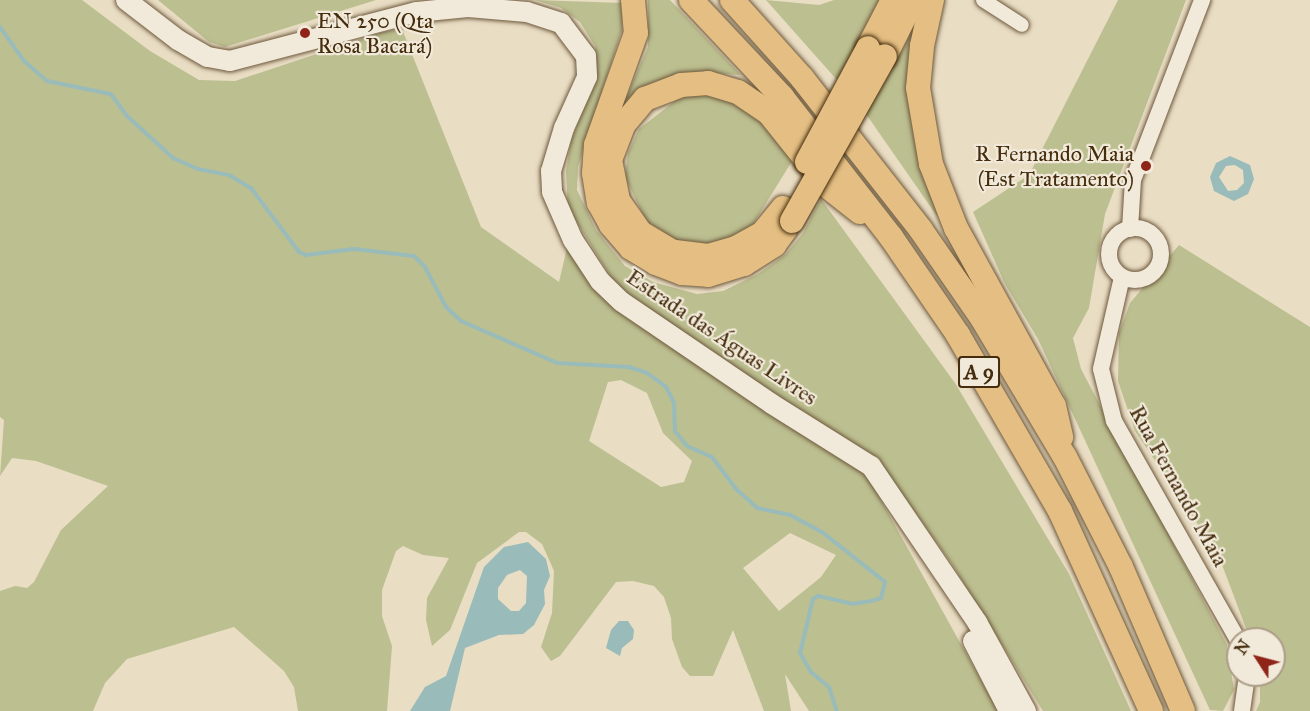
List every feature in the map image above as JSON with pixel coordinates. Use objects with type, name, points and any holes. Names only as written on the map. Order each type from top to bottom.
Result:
[{"type":"highway","points":[[633,0],[636,33],[596,145],[594,173],[599,203],[611,225],[632,248],[656,263],[682,273],[708,275],[744,264],[774,245],[877,52],[913,0]]},
{"type":"highway","name":"A 9","points":[[691,0],[782,97],[891,237],[958,335],[1056,503],[1147,701]]},
{"type":"highway","name":"A 9","points":[[732,0],[802,78],[921,230],[982,318],[1065,457],[1171,680],[1183,711]]},
{"type":"highway","points":[[877,52],[893,0]]},
{"type":"highway","points":[[932,0],[922,46],[918,88],[931,164],[956,228],[1054,406],[1065,457]]},
{"type":"highway","points":[[788,215],[736,248],[708,256],[673,252],[640,232],[618,200],[610,160],[624,124],[645,99],[681,85],[708,83],[738,92],[770,113],[827,186],[891,237]]},
{"type":"main road","name":"Estrada das Águas Livres","points":[[126,0],[178,40],[208,57],[230,62],[417,12],[468,7],[526,12],[561,23],[586,56],[587,77],[564,128],[551,171],[552,192],[573,240],[600,281],[622,302],[772,404],[871,466],[926,551]]},
{"type":"main road","points":[[926,551],[977,622],[1026,711]]},
{"type":"main road","points":[[926,551],[1009,711]]},
{"type":"street","points":[[982,0],[1022,25]]},
{"type":"street","points":[[1130,229],[1133,180],[1202,0]]},
{"type":"street","points":[[1130,229],[1152,235],[1160,257],[1146,277],[1122,277],[1111,263],[1110,246],[1115,238],[1130,229]]},
{"type":"street","name":"Rua Fernando Maia","points":[[1122,277],[1101,369],[1114,420],[1231,627]]},
{"type":"street","points":[[977,622],[1037,711]]},
{"type":"street","points":[[1242,711],[1245,687]]},
{"type":"green space","points":[[0,0],[82,0],[150,51],[199,80],[235,81],[383,32],[402,29],[481,227],[559,282],[567,248],[598,291],[862,466],[998,711],[809,711],[785,674],[791,711],[764,711],[733,630],[713,676],[690,676],[682,667],[672,639],[671,618],[664,597],[654,586],[633,581],[616,582],[560,656],[551,661],[541,647],[552,613],[554,571],[542,544],[526,532],[519,532],[477,563],[450,630],[432,646],[426,620],[427,598],[449,558],[423,555],[403,546],[396,551],[382,590],[382,616],[392,646],[387,711],[298,711],[294,687],[284,671],[234,627],[127,659],[105,683],[93,711],[0,711],[0,591],[15,586],[27,588],[34,582],[61,530],[108,486],[36,461],[12,458],[0,476],[4,420],[0,417]],"holes":[[[621,380],[647,393],[663,433],[692,461],[684,482],[661,487],[589,441],[608,382]],[[790,533],[836,555],[821,577],[779,611],[743,568]]]},
{"type":"green space","points":[[158,0],[376,0],[225,47],[209,42]]},
{"type":"green space","points":[[535,0],[623,3],[622,29],[578,167],[577,190],[596,230],[625,266],[653,282],[697,294],[723,291],[758,274],[786,254],[803,233],[821,199],[955,383],[1069,574],[1131,711],[1043,711],[952,564],[883,467],[619,290],[568,208],[566,172],[571,141],[597,73],[595,46],[580,22],[561,8]]},
{"type":"green space","points":[[648,0],[670,0],[741,75],[714,73],[631,101],[626,98],[648,47]]},
{"type":"green space","points":[[766,0],[819,5],[834,0],[880,0],[837,80]]},
{"type":"green space","points":[[1118,0],[1186,0],[1105,214],[1089,308],[1073,338],[1081,369],[1226,643],[1226,687],[1234,687],[1234,690],[1223,711],[1210,710],[1038,339],[1005,284],[973,212],[1029,175]]},
{"type":"green space","points":[[913,30],[919,31],[937,216],[866,114]]},
{"type":"green space","points":[[701,94],[750,107],[794,158],[752,226],[719,245],[684,246],[648,225],[625,177],[628,153],[639,129],[680,97]]},
{"type":"green space","points":[[1179,245],[1310,327],[1310,711],[1256,711],[1260,702],[1260,687],[1286,687],[1286,627],[1245,627],[1218,554],[1135,431],[1118,381],[1119,333],[1130,303]]},
{"type":"water","points":[[1230,156],[1250,165],[1254,179],[1248,194],[1234,201],[1214,191],[1210,177],[1216,163]],"holes":[[[1235,165],[1243,170],[1244,183],[1237,190],[1228,191],[1219,177],[1226,166]]]},
{"type":"water","points":[[528,542],[546,559],[550,576],[544,590],[545,604],[534,625],[523,634],[499,635],[465,648],[450,711],[410,711],[425,687],[446,676],[484,567],[504,547]],"holes":[[[520,570],[527,576],[526,603],[519,611],[511,611],[498,599],[498,588],[507,575]]]},
{"type":"water","points":[[619,621],[628,621],[634,630],[633,639],[622,648],[620,656],[606,648],[611,630]]},
{"type":"waterway","points":[[0,27],[24,61],[47,81],[111,94],[127,116],[173,158],[198,169],[229,175],[251,188],[299,252],[306,255],[354,249],[414,256],[425,267],[446,307],[461,321],[557,363],[629,367],[647,373],[666,387],[674,403],[675,431],[687,446],[712,457],[735,488],[757,508],[790,515],[822,532],[885,582],[881,598],[871,601],[853,604],[818,596],[813,599],[800,653],[811,672],[829,687],[837,711]]},
{"type":"place","name":"EN 250 (Qta Rosa Bacará)","points":[[305,33]]},
{"type":"place","name":"R Fernando Maia (Est Tratamento)","points":[[1146,166]]}]
